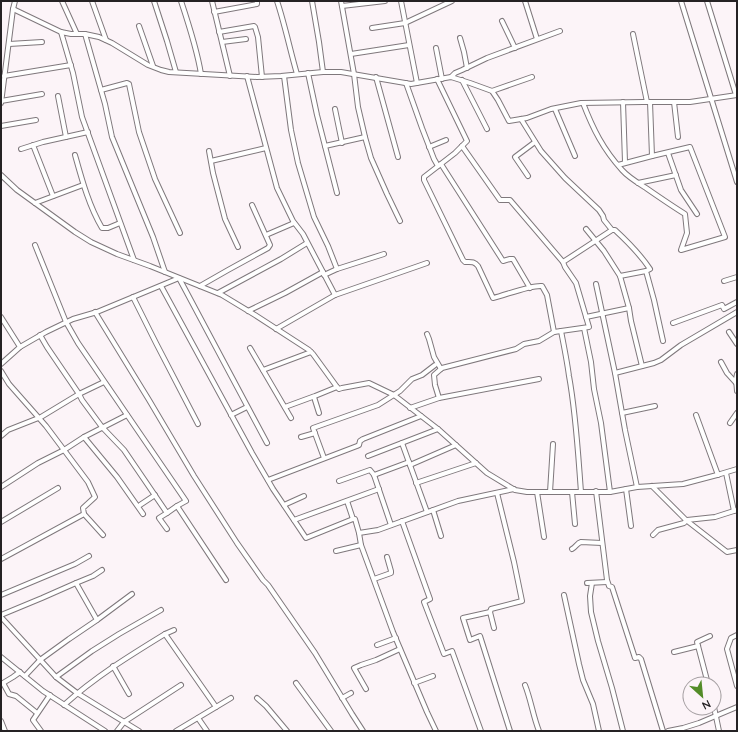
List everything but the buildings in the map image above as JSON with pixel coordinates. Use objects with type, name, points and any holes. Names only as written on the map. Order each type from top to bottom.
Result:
[{"type":"street","points":[[15,1],[1,102],[42,94]]},
{"type":"street","points":[[62,1],[77,34]]},
{"type":"street","points":[[92,1],[106,40]]},
{"type":"street","points":[[154,1],[176,72]]},
{"type":"street","points":[[181,1],[191,31],[198,58],[200,74]]},
{"type":"street","points":[[212,1],[230,76]]},
{"type":"street","points":[[214,12],[257,4],[257,1]]},
{"type":"street","points":[[277,1],[282,14],[296,74]]},
{"type":"street","points":[[312,1],[323,72]]},
{"type":"street","points":[[341,1],[351,54],[358,107],[365,137],[371,158],[400,221]]},
{"type":"street","points":[[342,6],[385,1]]},
{"type":"street","points":[[401,1],[417,82]]},
{"type":"street","points":[[372,28],[405,23],[452,1]]},
{"type":"street","points":[[525,1],[537,39]]},
{"type":"street","points":[[681,1],[737,182]]},
{"type":"street","points":[[13,9],[61,32],[99,37],[161,70],[200,74],[262,77],[341,72],[411,84],[451,77],[492,91],[509,121],[583,103],[690,102],[737,95],[707,1]]},
{"type":"street","points":[[502,21],[515,48]]},
{"type":"street","points":[[139,26],[153,66]]},
{"type":"street","points":[[219,32],[254,26],[256,27],[262,77]]},
{"type":"street","points":[[61,32],[71,65],[79,105],[134,260]]},
{"type":"street","points":[[451,77],[454,73],[487,58],[560,32]]},
{"type":"street","points":[[85,34],[101,90],[112,137],[153,236],[164,272]]},
{"type":"street","points":[[634,34],[648,102],[652,156]]},
{"type":"street","points":[[460,38],[467,68]]},
{"type":"street","points":[[222,42],[246,39]]},
{"type":"street","points":[[8,44],[42,42]]},
{"type":"street","points":[[351,54],[409,45]]},
{"type":"street","points":[[436,48],[439,79],[468,141],[424,177],[424,180],[463,260],[466,262],[475,263],[478,266],[493,298],[540,285],[544,287],[554,332]]},
{"type":"street","points":[[4,76],[71,65]]},
{"type":"street","points":[[308,73],[337,193]]},
{"type":"street","points":[[247,76],[277,188],[294,223],[303,234],[324,273],[334,295]]},
{"type":"street","points":[[284,76],[290,130],[298,162],[314,217],[328,246],[337,270]]},
{"type":"street","points":[[376,77],[398,157]]},
{"type":"street","points":[[492,91],[532,77]]},
{"type":"street","points":[[462,80],[487,129]]},
{"type":"street","points":[[101,90],[127,83],[129,84],[139,132],[155,179],[180,233]]},
{"type":"street","points":[[406,83],[434,159],[440,165],[502,261],[513,259],[530,288]]},
{"type":"street","points":[[58,96],[66,137]]},
{"type":"street","points":[[623,102],[625,162]]},
{"type":"street","points":[[674,102],[678,137]]},
{"type":"street","points":[[583,103],[593,128],[603,146],[618,165],[622,170],[685,214],[687,233],[681,250],[725,237],[690,147],[625,162],[618,165]]},
{"type":"street","points":[[335,109],[342,143]]},
{"type":"street","points":[[554,109],[575,156]]},
{"type":"street","points":[[521,119],[541,151],[565,178],[599,210],[604,220],[612,230],[615,230],[643,259],[650,269],[620,276]]},
{"type":"street","points":[[1,126],[36,120]]},
{"type":"street","points":[[21,148],[88,132]]},
{"type":"street","points":[[325,146],[365,137]]},
{"type":"street","points":[[429,147],[446,140]]},
{"type":"street","points":[[528,176],[515,157],[535,142]]},
{"type":"street","points":[[33,145],[53,196]]},
{"type":"street","points":[[439,398],[434,375],[442,368],[516,349],[524,344],[539,341],[554,332],[589,327],[576,283],[563,262],[510,200],[500,200],[462,146]]},
{"type":"street","points":[[211,161],[266,148]]},
{"type":"street","points":[[209,151],[225,218],[238,247]]},
{"type":"street","points":[[668,153],[681,190],[698,214]]},
{"type":"street","points":[[75,155],[84,185],[102,228],[108,228],[120,223]]},
{"type":"street","points":[[638,182],[676,174]]},
{"type":"street","points":[[1,175],[17,190],[92,242],[117,254],[218,293],[248,311],[311,352],[337,387]]},
{"type":"street","points":[[35,203],[84,185]]},
{"type":"street","points":[[200,286],[268,248],[270,245],[252,205]]},
{"type":"street","points":[[266,235],[294,223]]},
{"type":"street","points":[[586,229],[613,264],[620,276],[642,366]]},
{"type":"street","points":[[563,262],[612,230]]},
{"type":"street","points":[[218,293],[308,243]]},
{"type":"street","points":[[35,245],[66,322],[78,343],[186,501],[159,518],[167,529]]},
{"type":"street","points":[[248,311],[324,273],[384,254]]},
{"type":"street","points":[[276,329],[334,295],[427,263]]},
{"type":"street","points":[[646,271],[663,342]]},
{"type":"street","points":[[1,364],[20,348],[66,322],[95,312],[179,278]]},
{"type":"street","points":[[179,278],[267,443]]},
{"type":"street","points":[[724,281],[737,278]]},
{"type":"street","points":[[596,284],[637,487]]},
{"type":"street","points":[[160,286],[268,480],[306,538],[353,519]]},
{"type":"street","points":[[133,297],[198,424]]},
{"type":"street","points":[[673,324],[722,305],[724,309],[737,302]]},
{"type":"street","points":[[586,317],[629,308]]},
{"type":"street","points":[[95,312],[194,476],[263,580],[315,653],[363,731]]},
{"type":"street","points":[[615,373],[654,363],[737,312]]},
{"type":"street","points":[[1,317],[20,348]]},
{"type":"street","points":[[584,328],[601,423],[610,492]]},
{"type":"street","points":[[561,331],[574,411],[581,492]]},
{"type":"street","points":[[729,332],[737,344]]},
{"type":"street","points":[[427,334],[434,357],[441,369]]},
{"type":"street","points":[[40,336],[102,428],[124,450],[167,513]]},
{"type":"street","points":[[250,348],[291,418]]},
{"type":"street","points":[[263,370],[311,352]]},
{"type":"street","points":[[721,362],[727,374],[736,384]]},
{"type":"street","points":[[324,458],[313,428],[378,405],[394,396],[412,379],[422,375],[435,364]]},
{"type":"street","points":[[1,371],[8,384],[39,418],[88,482],[95,498],[83,508],[84,514],[103,535]]},
{"type":"street","points":[[737,374],[737,391]]},
{"type":"street","points":[[410,408],[439,398],[539,379]]},
{"type":"street","points":[[1,436],[8,430],[39,418],[79,394],[104,382]]},
{"type":"street","points":[[285,407],[337,387],[339,389],[369,383],[394,396],[421,416],[456,444],[488,473],[514,489],[527,492],[610,492],[637,487],[684,484],[737,469]]},
{"type":"street","points":[[314,397],[319,413]]},
{"type":"street","points":[[622,413],[655,406]]},
{"type":"street","points":[[231,415],[248,407]]},
{"type":"street","points":[[730,423],[737,413]]},
{"type":"street","points":[[1,487],[38,463],[127,415]]},
{"type":"street","points":[[696,415],[718,475]]},
{"type":"street","points":[[268,480],[357,446],[363,439],[421,416]]},
{"type":"street","points":[[368,456],[438,429]]},
{"type":"street","points":[[301,437],[315,433]]},
{"type":"street","points":[[84,437],[117,477],[143,514]]},
{"type":"street","points":[[402,443],[427,512]]},
{"type":"street","points":[[374,475],[456,444]]},
{"type":"street","points":[[550,492],[554,444]]},
{"type":"street","points":[[416,483],[476,463]]},
{"type":"street","points":[[339,480],[370,470],[374,475],[391,525]]},
{"type":"street","points":[[652,535],[658,530],[684,523],[686,521],[715,517],[736,511],[726,473]]},
{"type":"street","points":[[652,486],[686,521],[727,552],[737,550]]},
{"type":"street","points":[[1,522],[58,488]]},
{"type":"street","points":[[294,520],[379,489]]},
{"type":"street","points":[[359,533],[378,530],[458,501],[514,489]]},
{"type":"street","points":[[626,489],[631,526]]},
{"type":"street","points":[[596,491],[607,582],[612,588],[635,658],[638,657],[642,659],[664,731]]},
{"type":"street","points":[[537,492],[544,537]]},
{"type":"street","points":[[572,492],[575,524]]},
{"type":"street","points":[[497,493],[522,601],[491,609],[490,612],[463,618],[470,640],[480,636],[510,731]]},
{"type":"street","points":[[140,505],[155,495]]},
{"type":"street","points":[[284,505],[304,496]]},
{"type":"street","points":[[347,501],[353,519],[355,519],[361,545],[400,649],[436,731]]},
{"type":"street","points":[[177,506],[226,580]]},
{"type":"street","points":[[433,510],[441,536]]},
{"type":"street","points":[[1,559],[84,514]]},
{"type":"street","points":[[402,521],[430,599],[424,602],[444,654],[452,651],[481,731]]},
{"type":"street","points":[[572,550],[578,542],[602,542]]},
{"type":"street","points":[[336,551],[361,545]]},
{"type":"street","points":[[1,595],[75,564],[89,556]]},
{"type":"street","points":[[374,579],[390,573],[391,571],[387,557]]},
{"type":"street","points":[[102,570],[93,576],[1,616],[40,660],[76,693],[139,731]]},
{"type":"street","points":[[592,582],[590,596],[591,612],[624,731]]},
{"type":"street","points":[[587,583],[607,582]]},
{"type":"street","points":[[76,583],[97,620]]},
{"type":"street","points":[[25,676],[40,660],[132,594]]},
{"type":"street","points":[[564,595],[579,664],[593,704],[599,731]]},
{"type":"street","points":[[56,676],[119,634],[161,610]]},
{"type":"street","points":[[490,612],[494,628]]},
{"type":"street","points":[[64,705],[76,693],[113,666],[174,630]]},
{"type":"street","points":[[165,634],[216,707]]},
{"type":"street","points":[[737,635],[731,638],[727,649],[737,686]]},
{"type":"street","points":[[706,676],[697,642],[710,636]]},
{"type":"street","points":[[377,645],[396,638]]},
{"type":"street","points":[[674,652],[698,646]]},
{"type":"street","points":[[366,689],[354,668],[400,649]]},
{"type":"street","points":[[1,657],[97,729],[105,731]]},
{"type":"street","points":[[113,666],[129,694]]},
{"type":"street","points":[[20,672],[2,683],[9,694],[16,696],[37,713]]},
{"type":"street","points":[[414,682],[433,676]]},
{"type":"street","points":[[296,683],[331,731]]},
{"type":"street","points":[[116,731],[124,722],[181,685]]},
{"type":"street","points":[[525,685],[539,731]]},
{"type":"street","points":[[342,698],[351,693]]},
{"type":"street","points":[[41,731],[33,720],[50,695]]},
{"type":"street","points":[[176,731],[230,698]]},
{"type":"street","points":[[257,698],[266,706],[287,731]]},
{"type":"street","points":[[722,713],[737,707]]},
{"type":"street","points":[[668,731],[683,729],[716,716],[719,731]]},
{"type":"street","points":[[198,718],[207,731]]},
{"type":"street","points":[[1,721],[5,731]]}]
